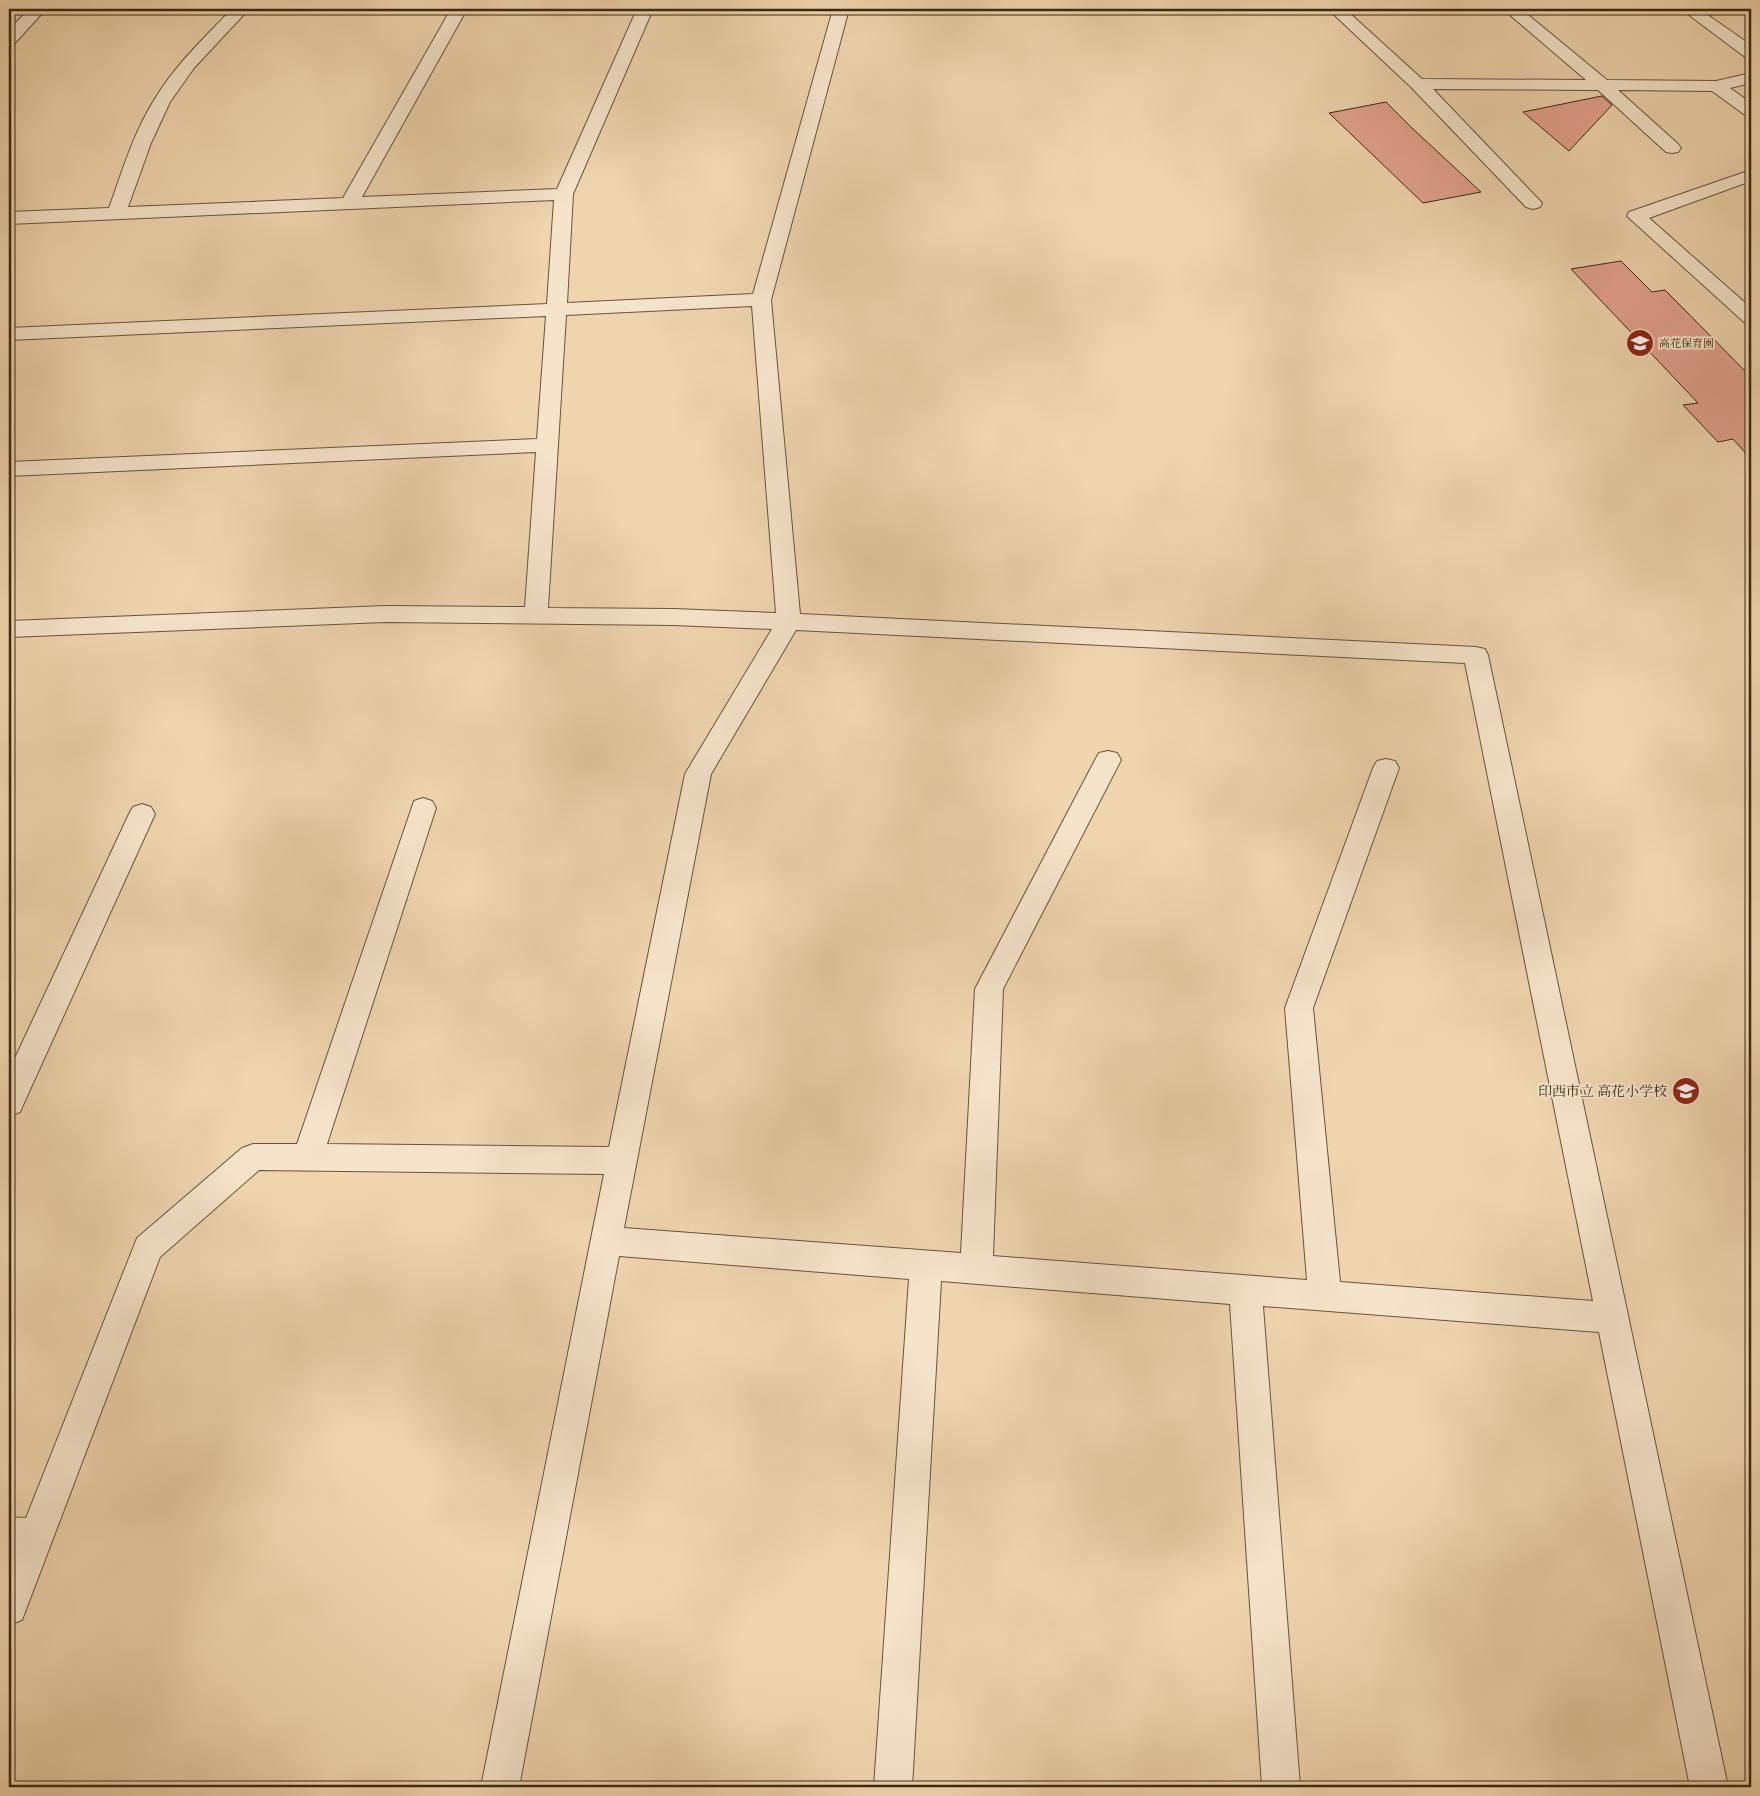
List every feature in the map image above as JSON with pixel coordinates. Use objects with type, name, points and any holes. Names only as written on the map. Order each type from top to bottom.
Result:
[{"type":"street","points":[[9,39],[38,9]]},
{"type":"street","points":[[117,213],[144,140],[161,103],[192,61],[241,9]]},
{"type":"street","points":[[349,203],[459,9]]},
{"type":"street","points":[[536,615],[564,194],[644,9]]},
{"type":"street","points":[[500,1787],[698,774],[788,622],[761,300],[836,9]]},
{"type":"street","points":[[1336,9],[1418,84],[1533,203]]},
{"type":"street","points":[[1511,9],[1602,85],[1672,148]]},
{"type":"street","points":[[1689,9],[1751,53]]},
{"type":"street","points":[[1418,84],[1716,86],[1751,78]]},
{"type":"street","points":[[1716,86],[1751,111]]},
{"type":"street","points":[[1751,175],[1636,216],[1751,318]]},
{"type":"street","points":[[9,218],[564,194]]},
{"type":"street","points":[[9,334],[761,300]]},
{"type":"street","points":[[9,469],[547,445]]},
{"type":"street","points":[[9,630],[248,618],[385,614],[536,615],[788,622],[1476,655],[1709,1787]]},
{"type":"street","points":[[976,1269],[989,989],[1108,760]]},
{"type":"street","points":[[1325,1296],[1299,1008],[1386,768]]},
{"type":"street","points":[[308,1158],[422,808]]},
{"type":"street","points":[[9,1103],[142,814]]},
{"type":"street","points":[[9,1606],[22,1536],[148,1248],[253,1158],[622,1161]]},
{"type":"street","points":[[606,1241],[1613,1318]]},
{"type":"street","points":[[893,1787],[926,1266]]},
{"type":"street","points":[[1245,1289],[1281,1787]]},
{"type":"building","points":[[1602,96],[1612,105],[1569,151],[1523,112]]},
{"type":"building","points":[[1386,102],[1481,192],[1423,203],[1329,113]]},
{"type":"building","points":[[1621,261],[1652,292],[1665,290],[1751,377],[1751,459],[1733,439],[1718,442],[1683,405],[1698,403],[1571,269]]},
{"type":"place","name":"高花保育園","points":[[1640,343]]},
{"type":"place","name":"印西市立 高花小学校","points":[[1686,1091]]}]
